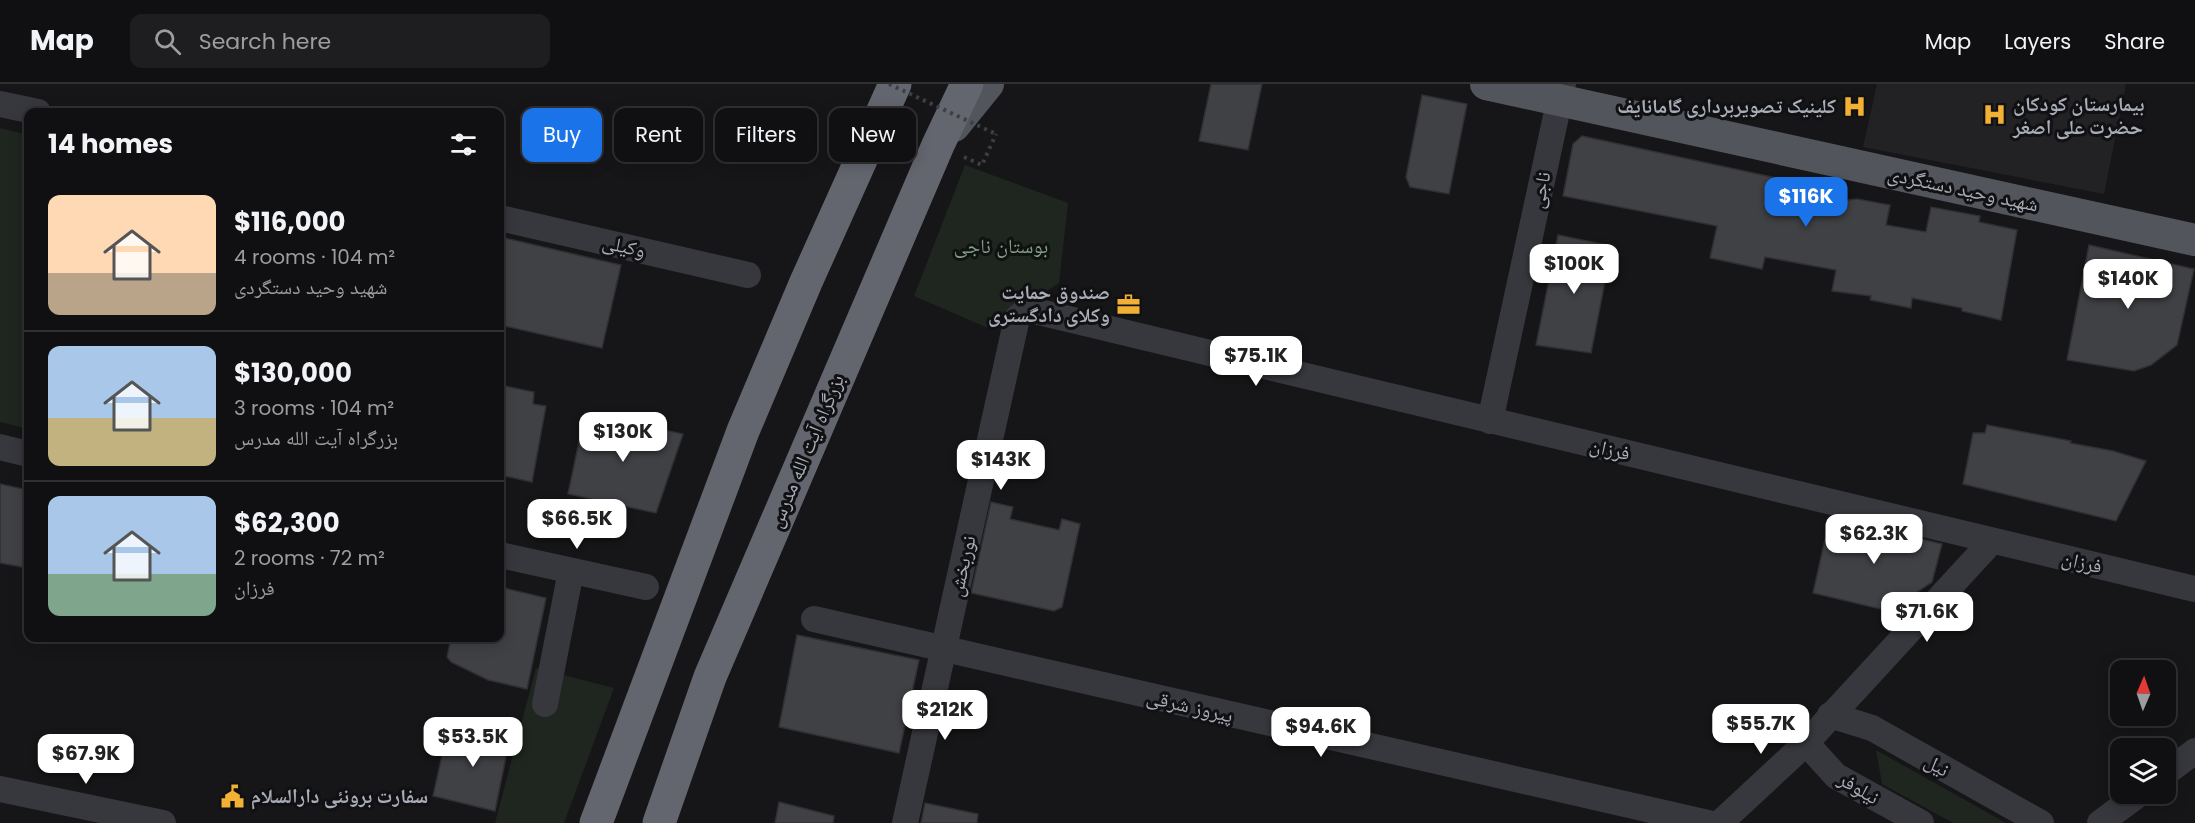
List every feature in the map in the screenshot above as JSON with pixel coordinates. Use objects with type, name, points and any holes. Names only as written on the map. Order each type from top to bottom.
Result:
[{"type":"highway","points":[[596,823],[742,431],[895,84]]},
{"type":"highway","name":"بزرگراه آیت الله مدرس","points":[[659,823],[710,677],[938,145],[967,84]]},
{"type":"main road","points":[[938,145],[988,84]]},
{"type":"main road","name":"شهید وحید دستگردی","points":[[1485,84],[1562,92],[2195,240]]},
{"type":"street","name":"ناجی","points":[[1490,421],[1562,92]]},
{"type":"street","points":[[0,104],[24,109]]},
{"type":"street","name":"وكيلی","points":[[504,219],[748,275]]},
{"type":"street","name":"فرزان","points":[[1024,312],[1035,311],[2195,589]]},
{"type":"street","name":"نوربخش","points":[[905,823],[1017,318],[1024,312]]},
{"type":"street","points":[[0,447],[24,452]]},
{"type":"street","points":[[1720,823],[1806,743],[1992,541]]},
{"type":"street","points":[[504,556],[646,587]]},
{"type":"street","points":[[545,704],[571,571]]},
{"type":"street","name":"پیروز شرقی","points":[[814,619],[1708,823]]},
{"type":"street","name":"نیل","points":[[1830,715],[1872,728],[2041,823]]},
{"type":"street","name":"نیلوفر","points":[[1806,743],[1836,776],[1921,823]]},
{"type":"street","points":[[2176,765],[2195,751]]},
{"type":"street","points":[[0,789],[163,823]]},
{"type":"street","points":[[2100,823],[2126,804]]},
{"type":"path","points":[[889,84],[996,134],[982,165]]},
{"type":"shaded area","name":"بیمارستان کودکان حضرت علی اصغر","points":[[1877,84],[2126,84],[2104,194],[1863,147]]},
{"type":"green space","points":[[0,128],[24,134],[24,428],[0,422]]},
{"type":"green space","name":"بوستان ناجی","points":[[965,165],[1068,203],[1059,283],[988,328],[914,296]]},
{"type":"green space","points":[[536,668],[614,688],[564,823],[495,823]]},
{"type":"green space","points":[[1876,750],[2006,823],[1953,823],[1882,784]]},
{"type":"building","points":[[1211,84],[1262,84],[1248,150],[1199,141]]},
{"type":"building","points":[[1422,95],[1467,104],[1449,194],[1410,187],[1406,177]]},
{"type":"building","points":[[1582,136],[1781,179],[1780,185],[1849,200],[1857,199],[1890,205],[1886,225],[1926,232],[1931,207],[1980,216],[1979,222],[2017,230],[2001,320],[1962,311],[1962,308],[1912,298],[1911,308],[1870,300],[1871,296],[1832,291],[1836,270],[1765,257],[1762,269],[1710,258],[1717,226],[1563,196],[1573,144]]},
{"type":"building","points":[[1558,235],[1612,246],[1591,353],[1536,345]]},
{"type":"building","points":[[504,238],[621,265],[602,348],[504,326]]},
{"type":"building","points":[[2089,245],[2194,269],[2177,345],[2151,365],[2134,371],[2067,360]]},
{"type":"building","points":[[504,386],[534,392],[533,404],[546,406],[532,482],[504,476]]},
{"type":"building","points":[[585,413],[683,434],[656,513],[568,494]]},
{"type":"building","points":[[1987,425],[2071,441],[2070,443],[2113,451],[2146,461],[2116,521],[1963,484],[1973,433],[1985,433]]},
{"type":"building","points":[[0,484],[24,489],[24,567],[0,563]]},
{"type":"building","points":[[991,502],[1013,507],[1010,519],[1059,530],[1062,519],[1080,524],[1062,607],[1054,611],[971,593]]},
{"type":"building","points":[[1830,517],[1942,544],[1932,582],[1889,611],[1813,593]]},
{"type":"building","points":[[504,588],[546,598],[527,689],[488,680],[451,662],[447,657],[450,642],[504,642]]},
{"type":"building","points":[[797,635],[919,660],[899,753],[779,727]]},
{"type":"building","points":[[488,727],[511,732],[495,811],[433,796],[448,728],[485,737]]},
{"type":"building","points":[[779,802],[834,816],[833,823],[775,823]]},
{"type":"building","points":[[925,803],[978,814],[977,823],[921,823]]},
{"type":"place","name":"کلینیک تصویربرداری گامانایف","points":[[1854,106]]},
{"type":"place","name":"بیمارستان کودکان حضرت علی اصغر","points":[[1995,115]]},
{"type":"place","name":"صندوق حمایت وکلای دادگستری","points":[[1128,304]]},
{"type":"place","name":"سفارت برونئی دارالسلام","points":[[233,796]]}]
